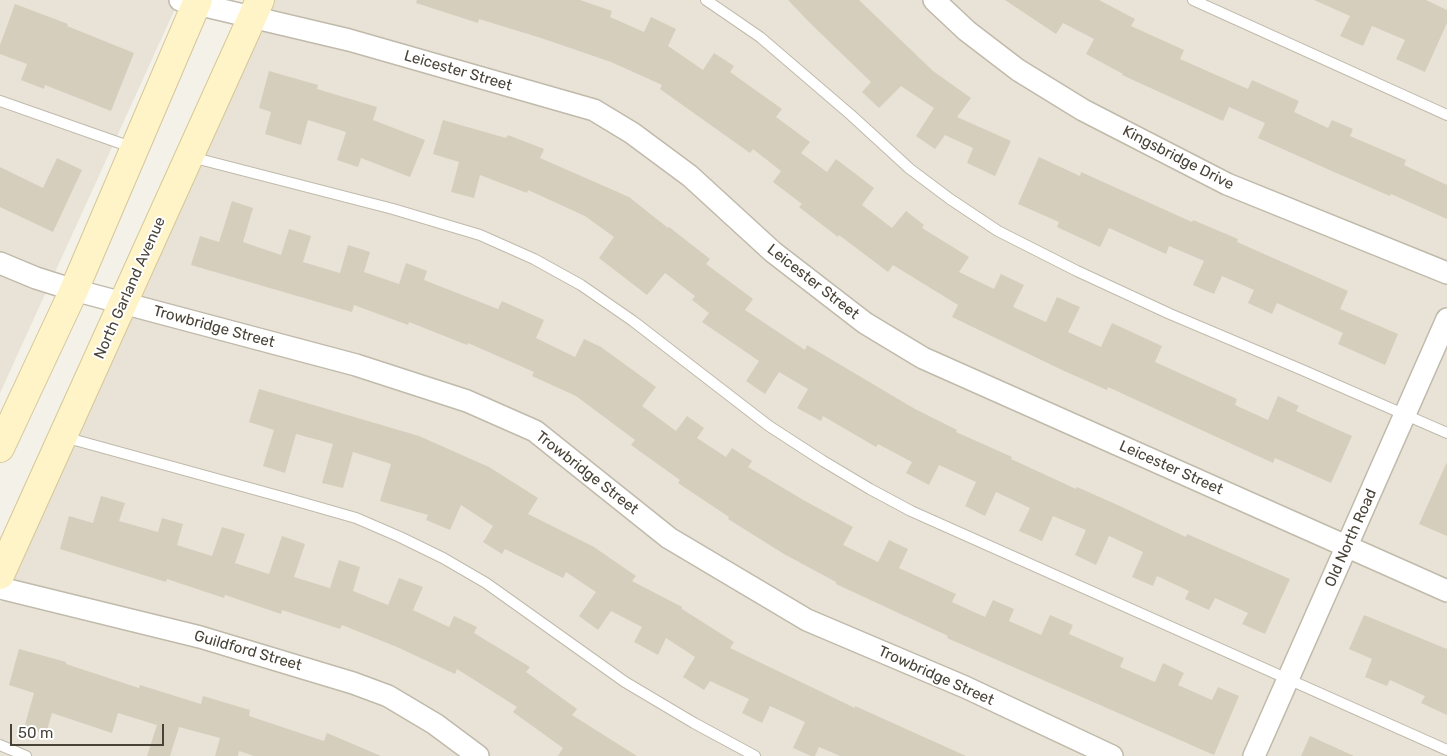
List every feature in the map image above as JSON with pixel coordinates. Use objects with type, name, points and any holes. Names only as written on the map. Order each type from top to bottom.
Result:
[{"type":"main road","points":[[3,432],[74,290],[134,148],[191,1]]},
{"type":"main road","name":"North Garland Avenue","points":[[0,575],[256,9]]},
{"type":"street","name":"Kingsbridge Drive","points":[[934,0],[967,31],[1018,70],[1082,110],[1227,184],[1447,273]]},
{"type":"street","name":"Leicester Street","points":[[191,1],[256,9],[349,40],[594,110],[632,133],[690,176],[774,252],[865,324],[923,358],[1447,591]]},
{"type":"street","name":"Trowbridge Street","points":[[0,263],[36,278],[74,290],[365,368],[466,401],[535,431],[669,538],[807,620],[965,687],[1112,756]]},
{"type":"street","name":"Old North Road","points":[[1254,756],[1447,319]]},
{"type":"street","name":"Guildford Street","points":[[0,588],[200,637],[353,683],[388,696],[435,724],[478,756]]},
{"type":"lane","points":[[706,0],[760,36],[910,169],[998,231],[1170,314],[1447,433]]},
{"type":"lane","points":[[1193,0],[1447,115]]},
{"type":"lane","points":[[0,101],[134,148]]},
{"type":"lane","points":[[190,157],[393,209],[480,235],[534,259],[581,285],[626,316],[769,426],[870,489],[911,511],[1447,750]]},
{"type":"lane","points":[[63,436],[356,518],[400,537],[443,558],[486,583],[625,682],[755,756]]},
{"type":"lane","points":[[0,744],[26,756]]},
{"type":"shaded area","points":[[0,0],[179,0],[0,393]]},
{"type":"shaded area","points":[[275,0],[1447,0],[1447,756],[0,756],[0,603]]},
{"type":"building","points":[[417,0],[580,0],[612,11],[610,17],[644,32],[651,17],[676,29],[668,46],[703,70],[714,53],[734,66],[730,72],[782,109],[776,117],[810,142],[801,153],[827,172],[836,159],[874,188],[862,205],[892,228],[906,211],[924,225],[922,228],[969,257],[959,272],[994,289],[1001,274],[1024,285],[1013,307],[1046,322],[1057,297],[1080,307],[1068,332],[1101,347],[1112,323],[1162,346],[1155,362],[1237,399],[1235,405],[1268,420],[1278,396],[1299,406],[1296,411],[1352,436],[1331,483],[1275,458],[1273,463],[1108,387],[1107,390],[1062,370],[952,317],[958,305],[893,265],[888,272],[839,235],[838,237],[799,207],[802,204],[773,182],[781,171],[753,149],[750,153],[660,89],[662,85],[611,62],[479,19],[478,23],[416,3]]},
{"type":"building","points":[[788,0],[859,0],[933,71],[971,98],[957,117],[1011,141],[995,176],[967,163],[973,148],[945,135],[935,149],[916,136],[934,108],[901,86],[879,108],[862,92],[871,82]]},
{"type":"building","points":[[1005,0],[1099,0],[1135,19],[1131,26],[1184,50],[1180,59],[1248,89],[1252,80],[1299,101],[1294,112],[1328,128],[1332,120],[1353,129],[1350,136],[1406,160],[1404,165],[1447,185],[1447,219],[1258,138],[1265,123],[1229,107],[1223,121],[1122,75],[1086,54],[1094,39],[1063,23],[1056,34]]},
{"type":"building","points":[[1314,0],[1426,0],[1447,10],[1447,23],[1425,72],[1396,59],[1405,40],[1372,26],[1363,46],[1340,36],[1350,16]]},
{"type":"building","points":[[15,4],[68,24],[67,26],[134,53],[111,111],[45,85],[44,89],[21,80],[27,64],[0,54],[0,45]]},
{"type":"building","points":[[269,71],[318,85],[317,89],[377,107],[373,120],[425,140],[410,177],[361,158],[358,167],[337,160],[346,132],[308,120],[301,145],[265,134],[271,112],[259,108]]},
{"type":"building","points":[[443,120],[506,138],[508,135],[544,149],[540,158],[629,197],[710,259],[706,264],[753,299],[745,310],[805,350],[807,345],[915,409],[957,430],[956,432],[1076,489],[1077,487],[1186,537],[1187,534],[1290,579],[1265,634],[1242,624],[1248,613],[1215,598],[1209,610],[1185,599],[1189,591],[1157,576],[1153,586],[1132,577],[1143,552],[1109,536],[1096,565],[1075,555],[1086,530],[1053,516],[1042,541],[1019,531],[1030,508],[996,492],[985,516],[965,506],[976,482],[939,465],[929,485],[906,473],[912,462],[878,444],[876,447],[823,416],[821,421],[797,408],[808,389],[779,372],[765,394],[746,381],[759,361],[702,322],[709,313],[692,300],[695,296],[665,273],[647,295],[599,258],[614,237],[585,216],[528,190],[527,193],[480,175],[474,198],[451,192],[459,162],[433,154]]},
{"type":"building","points":[[1039,157],[1080,176],[1081,172],[1192,222],[1193,220],[1238,239],[1237,242],[1348,291],[1340,309],[1398,334],[1385,365],[1338,344],[1343,333],[1277,303],[1272,314],[1248,303],[1254,290],[1222,276],[1214,294],[1193,285],[1204,261],[1169,246],[1166,254],[1109,228],[1100,247],[1057,227],[1059,222],[1018,204]]},
{"type":"building","points":[[57,158],[82,170],[53,232],[0,207],[0,167],[43,188]]},
{"type":"building","points":[[232,201],[253,208],[243,242],[281,255],[289,229],[311,236],[303,262],[340,273],[348,245],[370,252],[364,272],[399,284],[406,263],[427,271],[424,280],[498,309],[502,301],[544,320],[536,338],[575,357],[584,339],[601,347],[656,387],[642,406],[676,431],[687,416],[704,428],[697,438],[726,457],[732,448],[752,461],[748,467],[853,527],[843,545],[878,562],[889,540],[908,549],[899,568],[956,594],[952,602],[985,617],[993,600],[1014,609],[1009,621],[1041,635],[1050,615],[1073,625],[1069,634],[1124,658],[1120,667],[1155,682],[1163,663],[1184,673],[1178,685],[1212,700],[1218,687],[1239,696],[1214,755],[947,638],[948,636],[836,584],[836,582],[784,554],[728,519],[729,517],[678,483],[680,480],[631,445],[635,440],[576,396],[532,376],[534,372],[468,343],[467,345],[409,322],[408,325],[354,305],[352,312],[191,265],[200,236],[219,242]]},
{"type":"building","points":[[259,389],[419,436],[489,467],[538,498],[528,514],[594,547],[636,576],[632,581],[682,607],[682,609],[734,642],[730,648],[855,708],[855,706],[966,756],[840,756],[819,747],[815,756],[811,756],[793,748],[805,722],[770,706],[762,723],[742,713],[749,699],[710,681],[704,690],[683,677],[695,657],[666,638],[658,655],[634,642],[642,627],[611,611],[598,630],[579,616],[596,592],[566,572],[563,578],[505,549],[502,554],[483,542],[493,526],[461,505],[450,530],[426,520],[428,515],[380,501],[391,464],[353,452],[343,488],[322,483],[333,444],[296,434],[285,473],[263,466],[274,430],[249,422]]},
{"type":"building","points":[[1447,462],[1447,536],[1419,524]]},
{"type":"building","points":[[101,496],[125,503],[119,521],[158,532],[162,518],[183,524],[177,545],[212,556],[222,527],[245,534],[235,563],[269,574],[282,536],[305,544],[294,577],[330,588],[339,560],[360,567],[353,591],[388,605],[399,578],[423,587],[413,610],[449,627],[454,616],[477,627],[474,633],[530,667],[526,672],[577,709],[572,715],[637,756],[558,756],[563,748],[513,712],[517,707],[457,669],[455,674],[397,647],[342,625],[340,629],[282,610],[281,614],[225,595],[224,598],[167,579],[166,582],[60,549],[69,516],[93,523]]},
{"type":"building","points":[[1364,615],[1447,649],[1447,715],[1421,703],[1425,696],[1390,680],[1387,686],[1365,677],[1372,659],[1349,649]]},
{"type":"building","points":[[19,649],[66,662],[66,664],[139,688],[140,685],[201,704],[203,696],[250,710],[249,716],[324,741],[327,733],[381,756],[254,756],[239,751],[238,756],[215,756],[220,738],[179,727],[170,756],[147,756],[157,725],[118,713],[112,733],[52,713],[46,734],[24,728],[34,693],[9,685]]},
{"type":"building","points":[[1310,736],[1354,756],[1301,756]]}]
